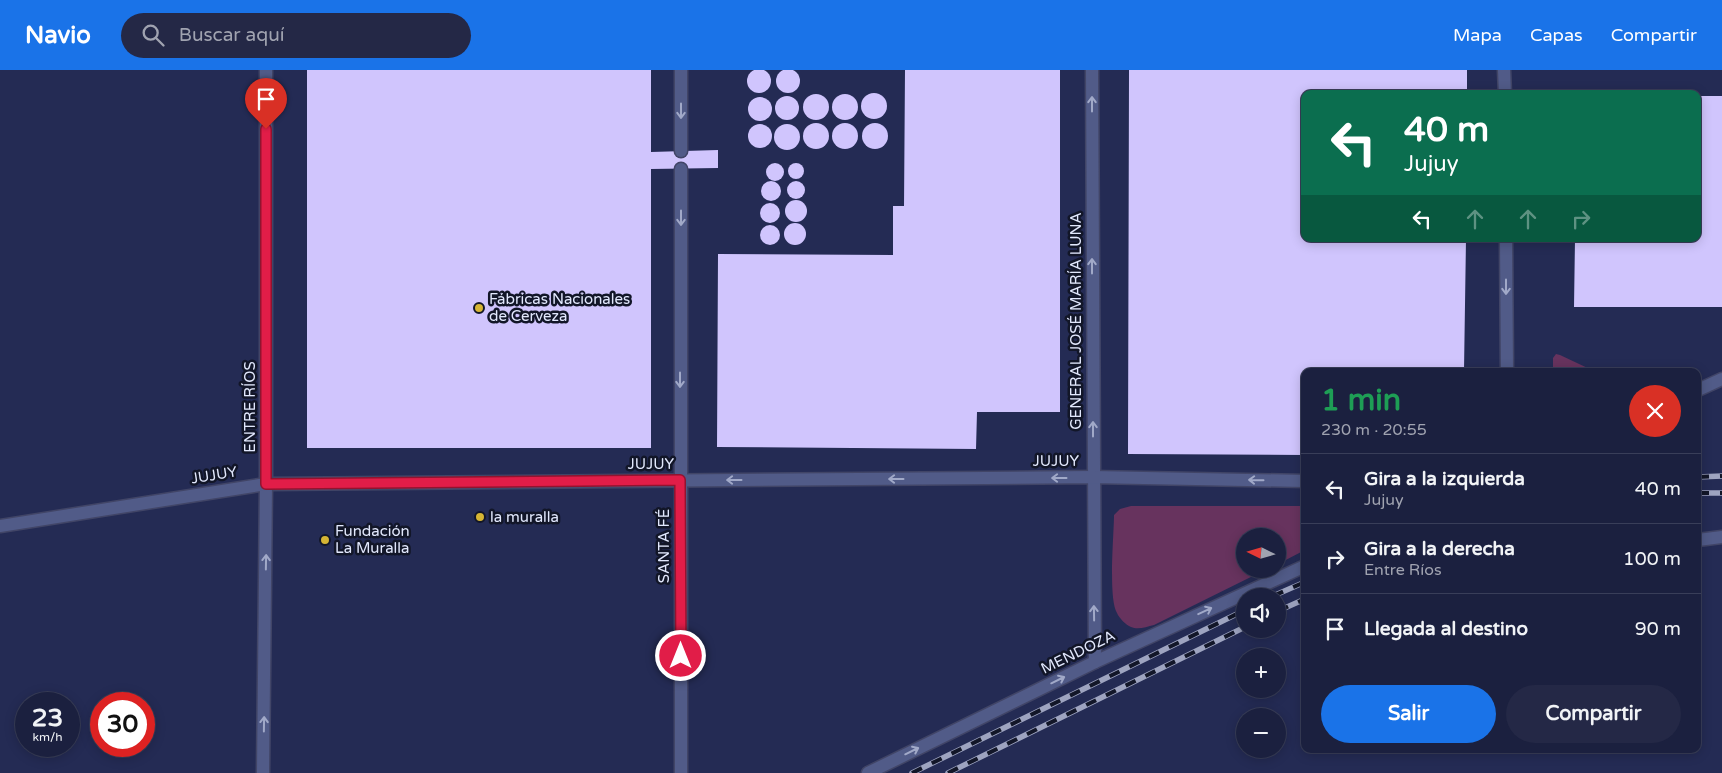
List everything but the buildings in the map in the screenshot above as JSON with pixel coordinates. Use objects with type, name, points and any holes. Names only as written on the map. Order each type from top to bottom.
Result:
[{"type":"street","name":"ENTRE RÍOS","points":[[263,773],[266,484],[266,70]]},
{"type":"street","points":[[681,70],[681,151]]},
{"type":"street","name":"GENERAL JOSÉ MARÍA LUNA","points":[[1092,70],[1095,662]]},
{"type":"street","points":[[1504,70],[1504,90]]},
{"type":"street","name":"SANTA FÉ","points":[[681,169],[681,773]]},
{"type":"street","points":[[1506,242],[1507,368]]},
{"type":"street","points":[[1701,388],[1722,378]]},
{"type":"street","name":"JUJUY","points":[[0,526],[266,484],[1093,477],[1301,480]]},
{"type":"street","points":[[1701,540],[1722,537]]},
{"type":"street","name":"MENDOZA","points":[[868,773],[1095,662],[1301,568]]},
{"type":"shaded area","points":[[1556,354],[1560,355],[1588,368],[1553,368],[1553,358]]},
{"type":"shaded area","points":[[1131,506],[1301,506],[1301,552],[1286,560],[1286,528],[1236,528],[1236,578],[1249,578],[1154,625],[1134,628],[1119,617],[1114,605],[1112,566],[1114,515],[1120,509]]},
{"type":"railway","points":[[1701,477],[1722,476]]},
{"type":"railway","points":[[1701,493],[1722,493]]},
{"type":"railway","points":[[1286,590],[1301,584]]},
{"type":"railway","points":[[1286,607],[1301,601]]},
{"type":"railway","points":[[912,773],[1236,614]]},
{"type":"railway","points":[[948,773],[1236,631]]},
{"type":"place","name":"Fábricas Nacionales de Cerveza","points":[[479,308]]},
{"type":"place","name":"la muralla","points":[[480,517]]},
{"type":"place","name":"Fundación La Muralla","points":[[325,540]]},
{"type":"route","points":[[266,129],[266,484],[680,480],[681,656]]}]
